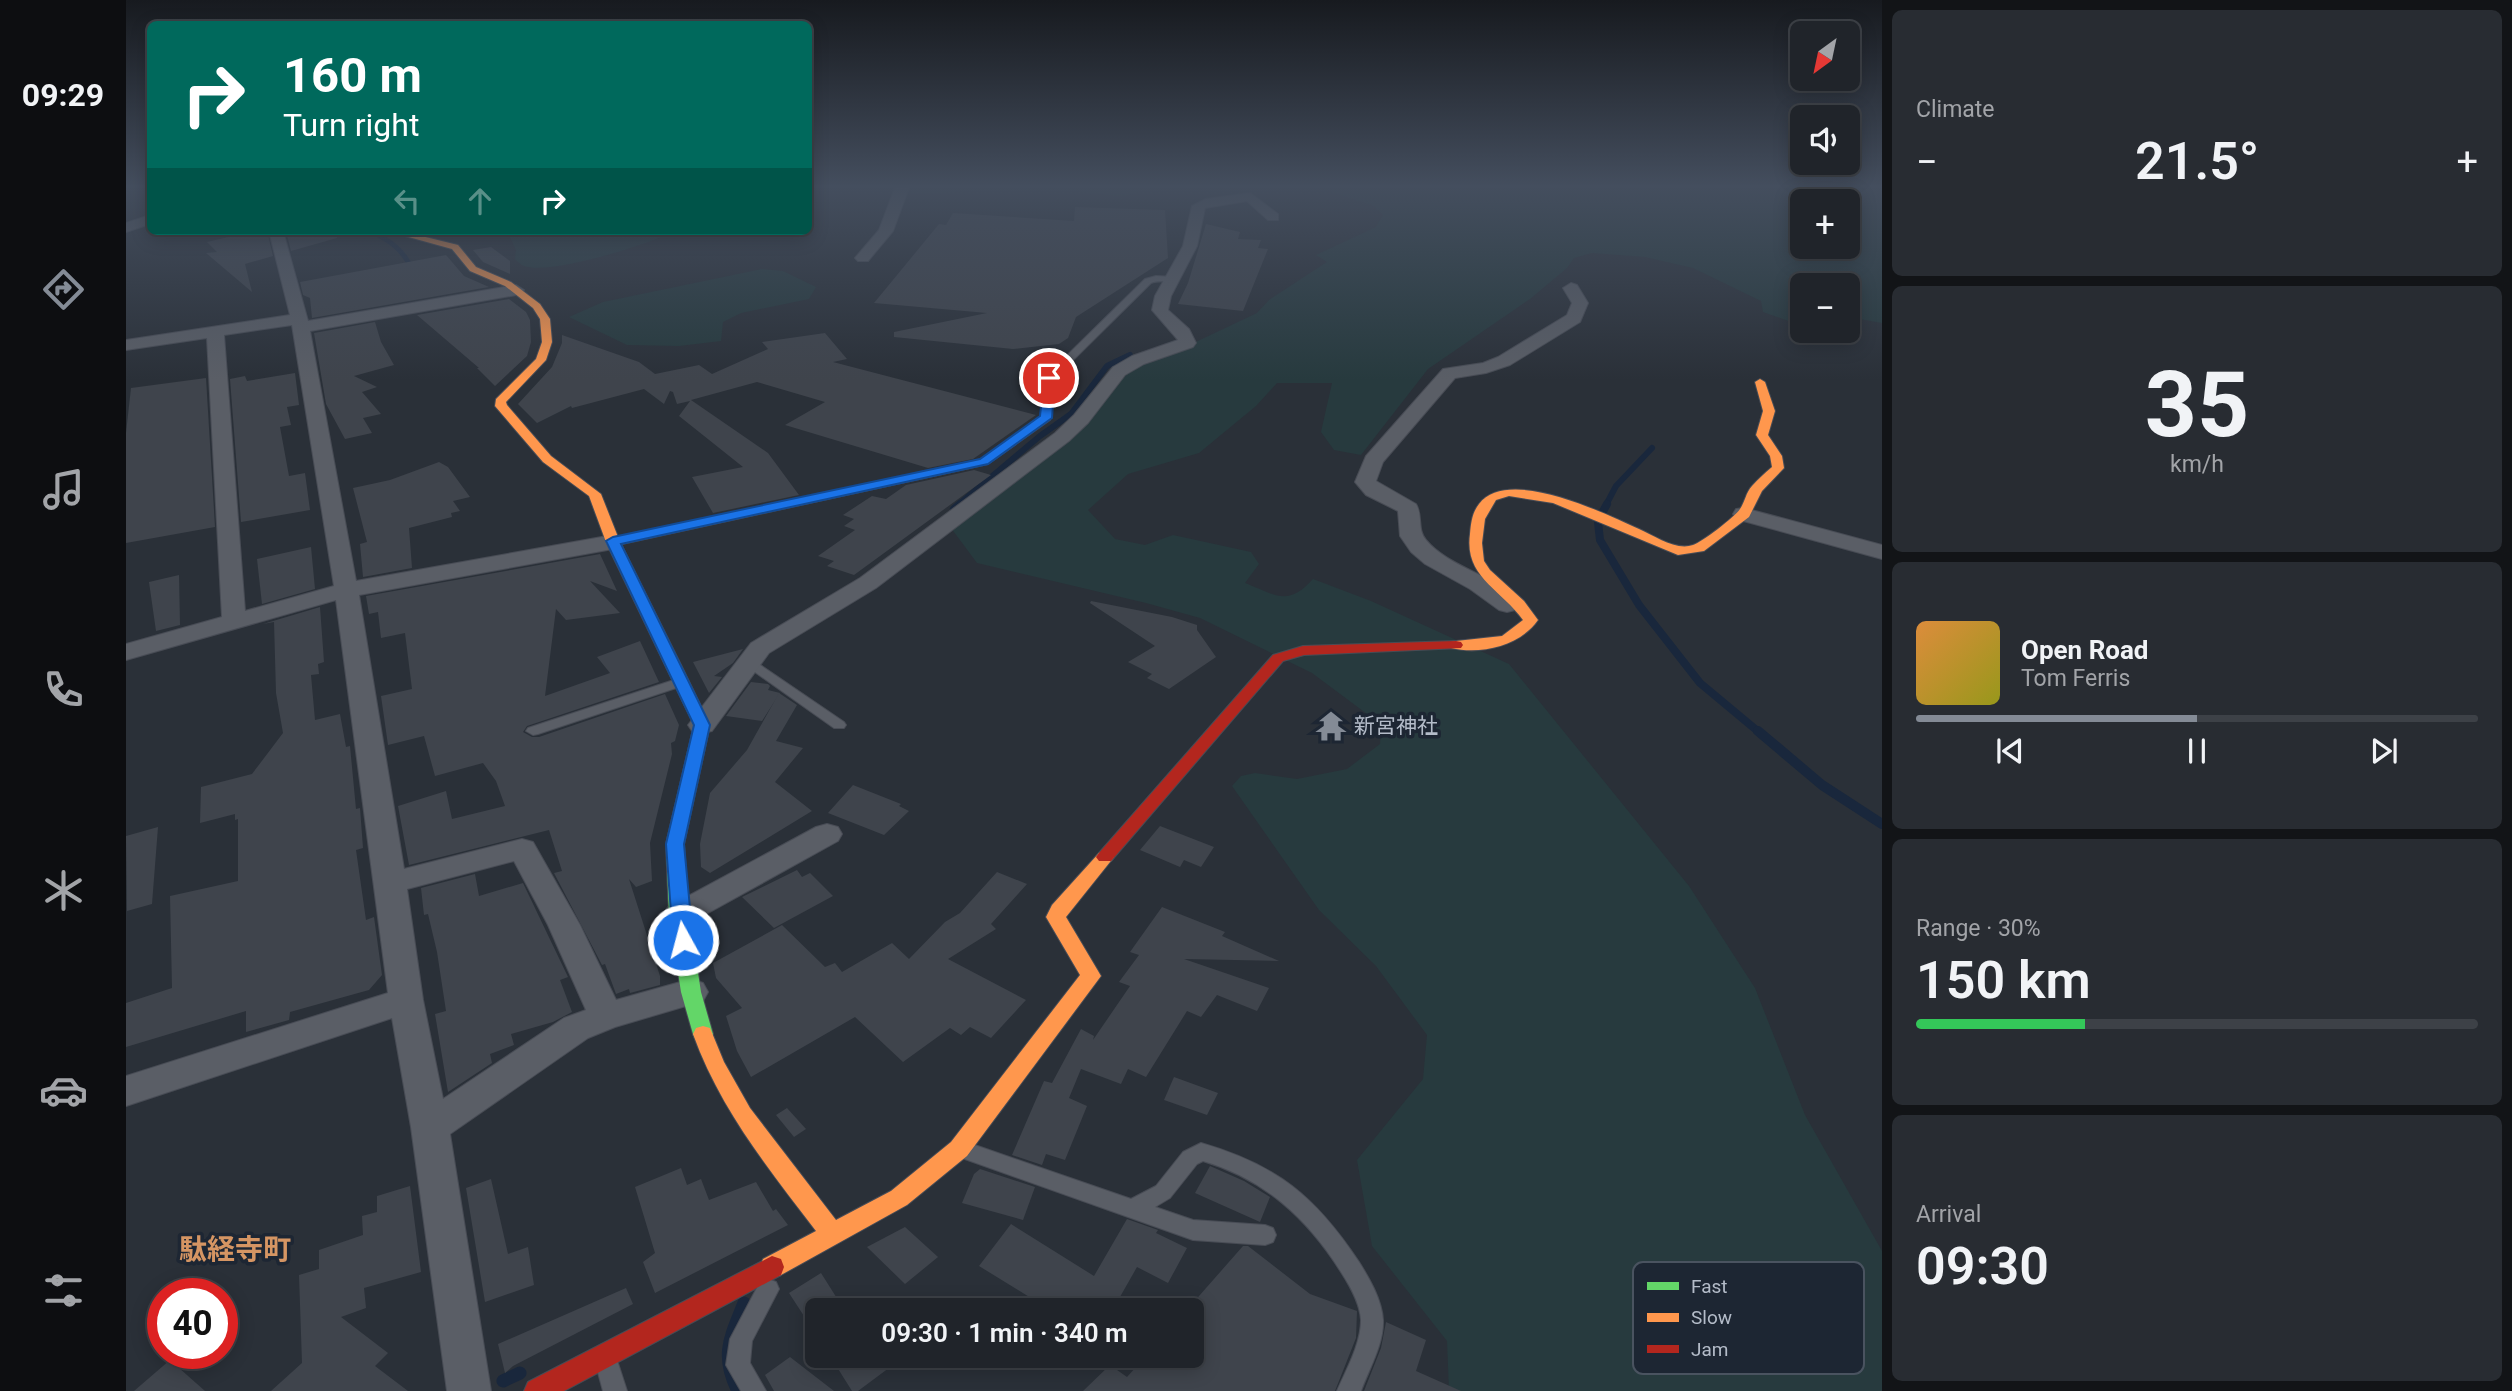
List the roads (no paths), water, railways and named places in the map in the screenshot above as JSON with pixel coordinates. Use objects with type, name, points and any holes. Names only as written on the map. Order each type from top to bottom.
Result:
[{"type":"street","points":[[281,250],[300,323],[346,590],[406,1000],[430,1127],[469,1391]]},
{"type":"street","points":[[457,250],[473,269],[516,290],[537,306],[545,319],[547,342],[541,359],[500,401],[501,406],[547,459],[595,494],[613,541],[702,725]]},
{"type":"street","points":[[863,258],[870,250]]},
{"type":"street","points":[[833,1234],[738,1111],[709,1052],[691,992],[679,915],[675,844],[702,725],[750,662],[771,640],[868,583],[1062,437],[1081,419],[1119,371],[1138,360],[1187,343],[1183,332],[1160,310],[1163,296],[1188,250]]},
{"type":"street","points":[[1531,620],[1518,614],[1478,584],[1433,559],[1411,536],[1408,509],[1395,499],[1370,489],[1365,482],[1373,460],[1449,373],[1499,364],[1574,318],[1580,303],[1571,288]]},
{"type":"street","points":[[126,345],[441,305],[516,290]]},
{"type":"street","points":[[215,333],[234,620]]},
{"type":"street","points":[[1531,620],[1524,608],[1480,567],[1475,531],[1480,512],[1493,496],[1513,492],[1540,495],[1615,523],[1678,551],[1699,548],[1744,514],[1756,489],[1778,468],[1776,456],[1762,435],[1769,411],[1760,382]]},
{"type":"street","points":[[1744,514],[1882,552]]},
{"type":"street","points":[[126,652],[346,590],[613,541]]},
{"type":"street","points":[[537,1391],[605,1352],[779,1264],[899,1198],[960,1149],[1091,976],[1056,916],[1059,910],[1278,658],[1313,651],[1495,644],[1511,639],[1526,628],[1531,620]]},
{"type":"street","points":[[679,915],[827,834]]},
{"type":"street","points":[[391,883],[522,849],[564,925],[606,1016]]},
{"type":"street","points":[[430,1127],[576,1028],[606,1016],[691,992]]},
{"type":"street","points":[[126,1091],[406,1000]]},
{"type":"lane","points":[[613,541],[984,462],[1046,418],[1049,378],[1147,281],[1156,278],[1174,279]]},
{"type":"lane","points":[[750,662],[839,725]]},
{"type":"lane","points":[[533,731],[680,682]]},
{"type":"lane","points":[[960,1149],[1193,1230],[1265,1235]]},
{"type":"lane","points":[[1131,1210],[1163,1192],[1190,1158],[1201,1152],[1228,1158],[1256,1171],[1313,1214],[1337,1246],[1363,1290],[1373,1323],[1349,1391]]},
{"type":"lane","points":[[754,1391],[738,1365],[741,1339],[779,1264]]},
{"type":"lane","points":[[605,1352],[615,1391]]},
{"type":"waterway","points":[[399,250],[413,272]]},
{"type":"waterway","points":[[958,505],[1040,436],[1071,414],[1107,366],[1130,355]]},
{"type":"waterway","points":[[1606,505],[1616,486],[1652,448]]},
{"type":"waterway","points":[[954,509],[960,504]]},
{"type":"waterway","points":[[1601,515],[1607,504]]},
{"type":"waterway","points":[[1598,522],[1600,540],[1639,605],[1700,683],[1760,733]]},
{"type":"waterway","points":[[1758,731],[1822,785],[1882,824]]},
{"type":"waterway","points":[[738,1391],[728,1357],[731,1337],[744,1303]]},
{"type":"waterway","points":[[503,1381],[520,1373]]},
{"type":"place","name":"新宮神社","points":[[1331,726]]},
{"type":"district","name":"駄経寺町","points":[[235,1249]]}]
